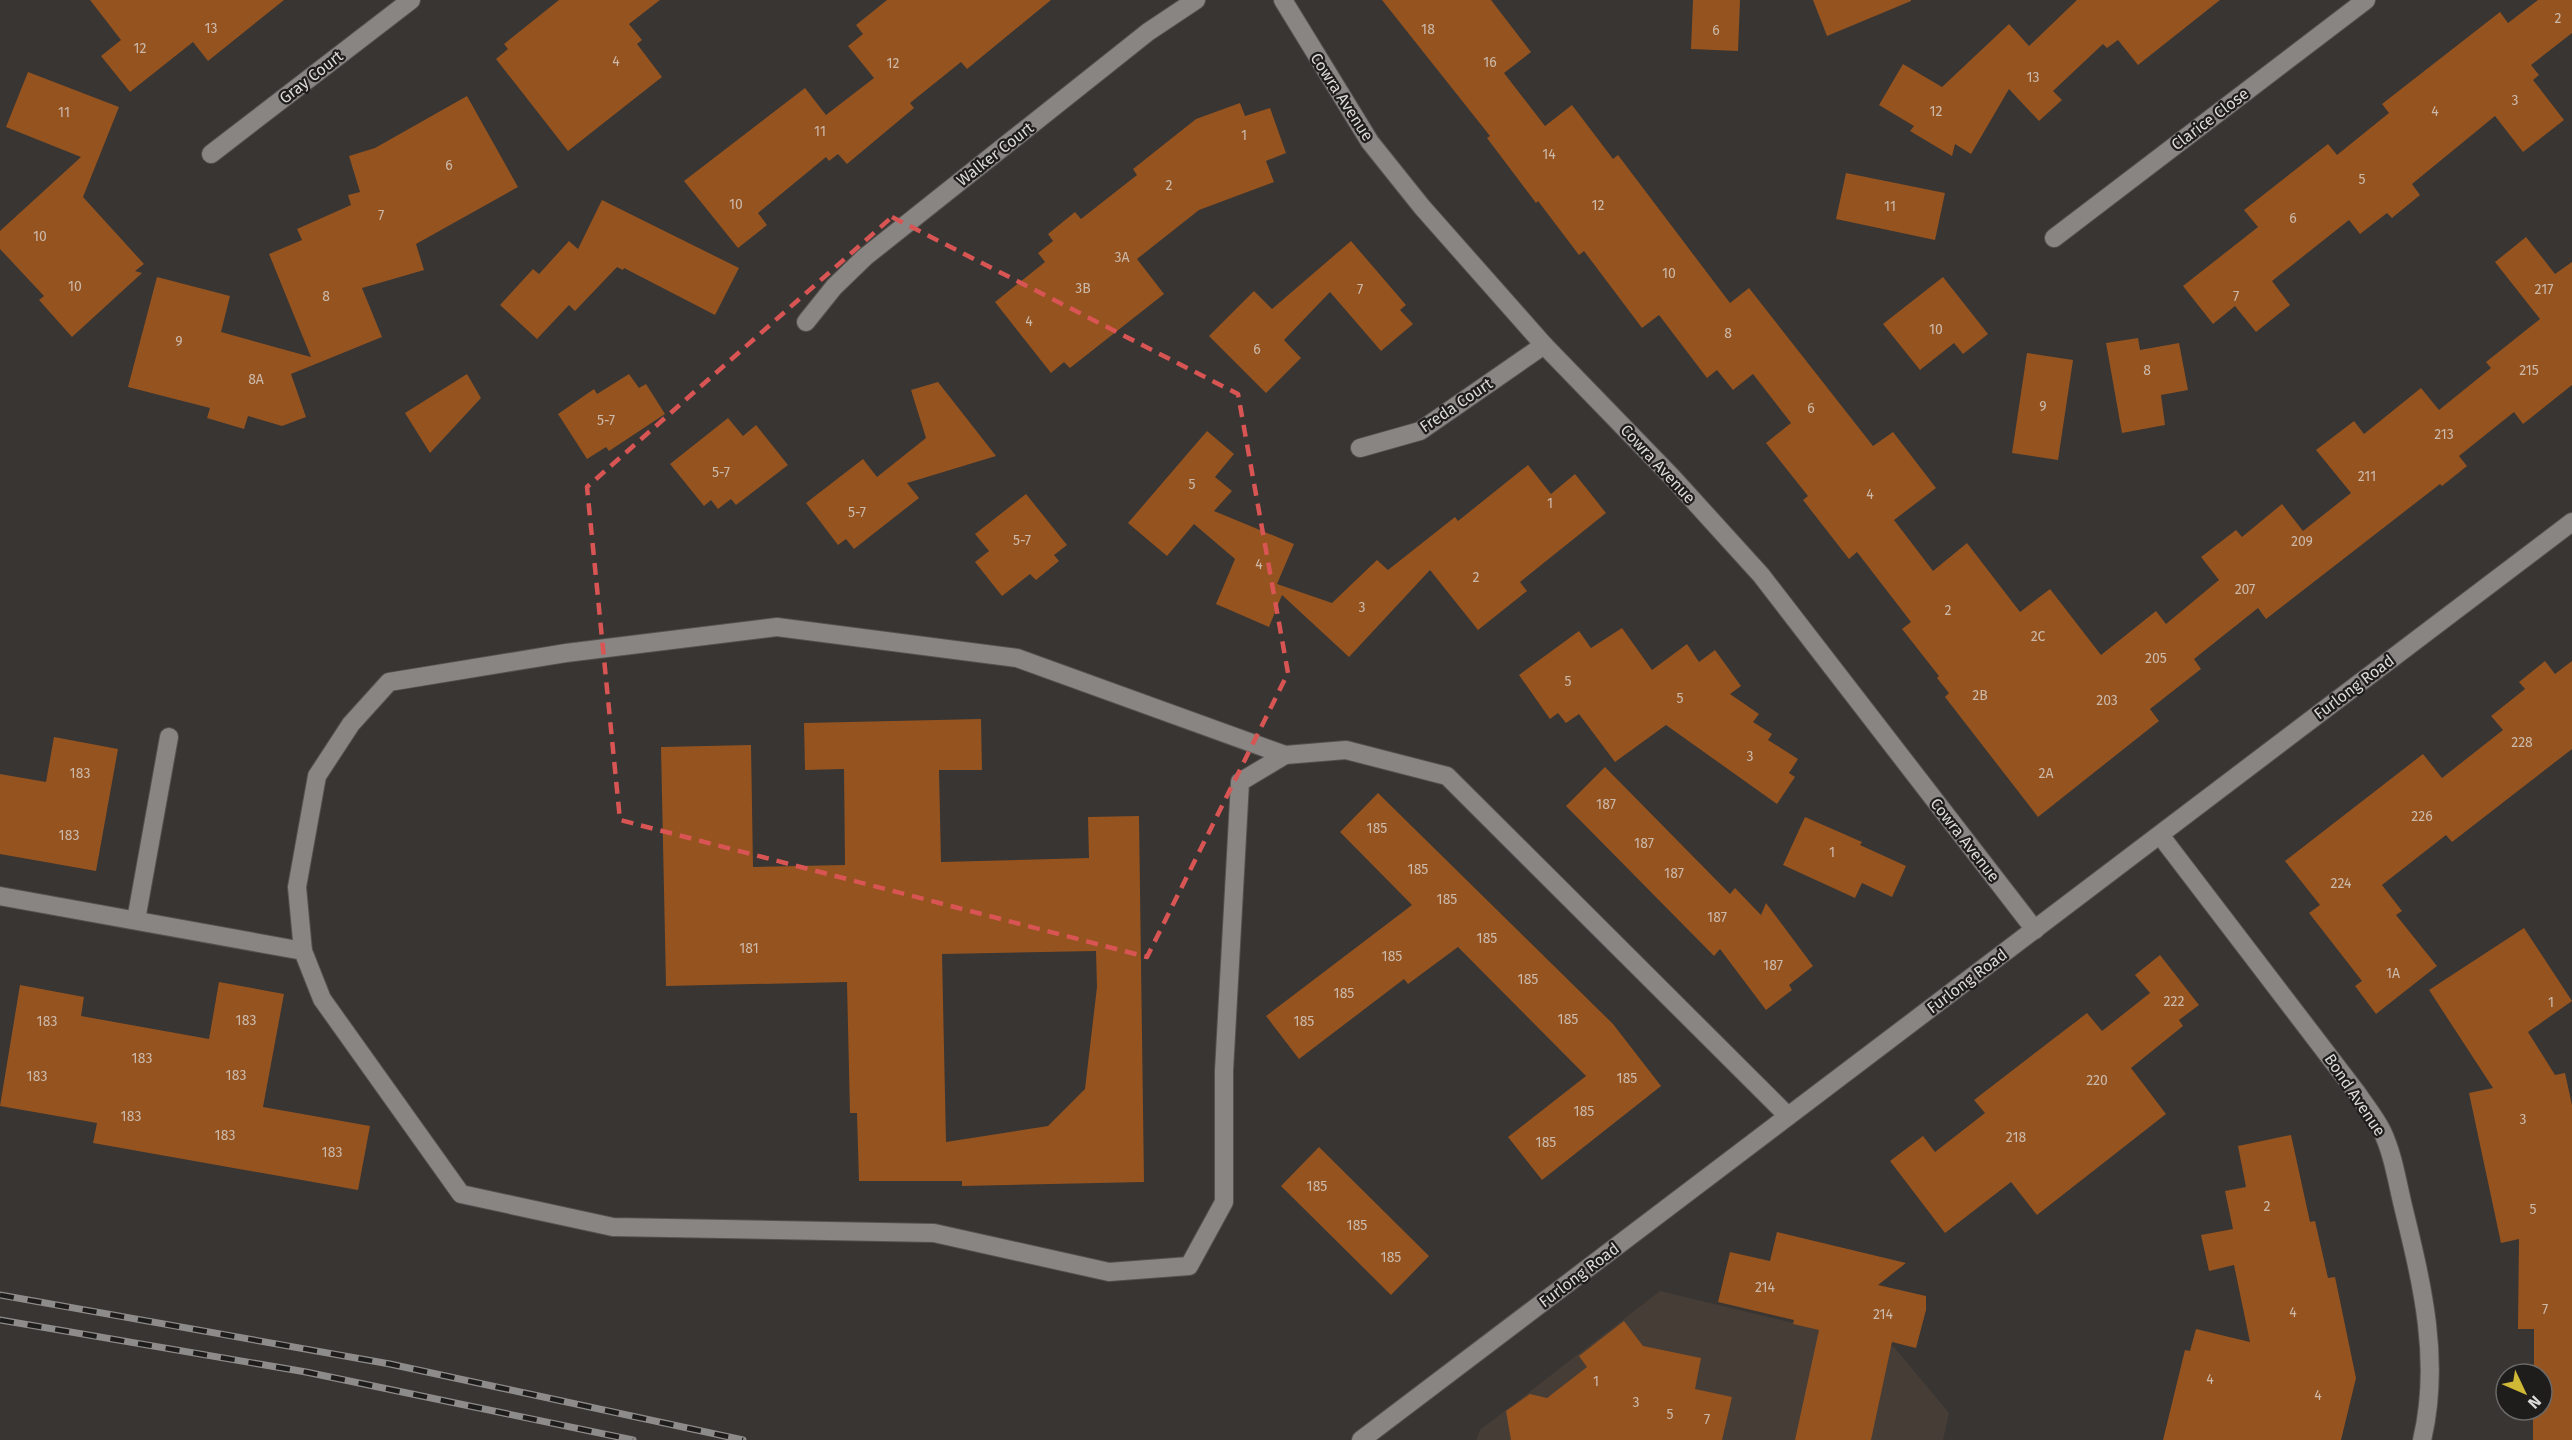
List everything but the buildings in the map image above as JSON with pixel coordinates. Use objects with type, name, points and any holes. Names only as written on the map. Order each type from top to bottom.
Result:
[{"type":"street","name":"Gray Court","points":[[211,154],[411,0]]},
{"type":"street","name":"Walker Court","points":[[806,322],[834,287],[865,257],[1148,32],[1196,0]]},
{"type":"street","name":"Cowra Avenue","points":[[1283,0],[1370,142],[1422,207],[1544,345],[1672,477],[1761,575],[2035,930]]},
{"type":"street","name":"Clarice Close","points":[[2054,238],[2367,0]]},
{"type":"street","name":"Freda Court","points":[[1360,448],[1420,431],[1544,345]]},
{"type":"street","name":"Furlong Road","points":[[1373,1437],[1788,1116],[2572,522]]},
{"type":"street","points":[[1286,755],[1240,782],[1224,1071],[1224,1202],[1189,1266],[1109,1272],[934,1233],[614,1227],[461,1194],[322,999],[303,951],[297,887],[317,776],[351,724],[388,682],[566,653],[777,627],[1017,658],[1286,755],[1346,750],[1447,776],[1788,1116]]},
{"type":"street","points":[[136,920],[170,737]]},
{"type":"street","name":"Bond Avenue","points":[[2160,835],[2357,1092],[2382,1131],[2392,1159],[2409,1228],[2430,1334],[2430,1406],[2422,1440]]},
{"type":"street","points":[[0,896],[303,951]]},
{"type":"highlighted area","points":[[892,217],[1238,394],[1288,673],[1147,957],[620,820],[587,487]]},
{"type":"shaded area","points":[[1660,1291],[1894,1347],[1949,1413],[1943,1440],[1476,1440],[1480,1430]]},
{"type":"railway","points":[[0,1295],[390,1364],[743,1440]]},
{"type":"railway","points":[[0,1320],[306,1372],[633,1440]]}]
